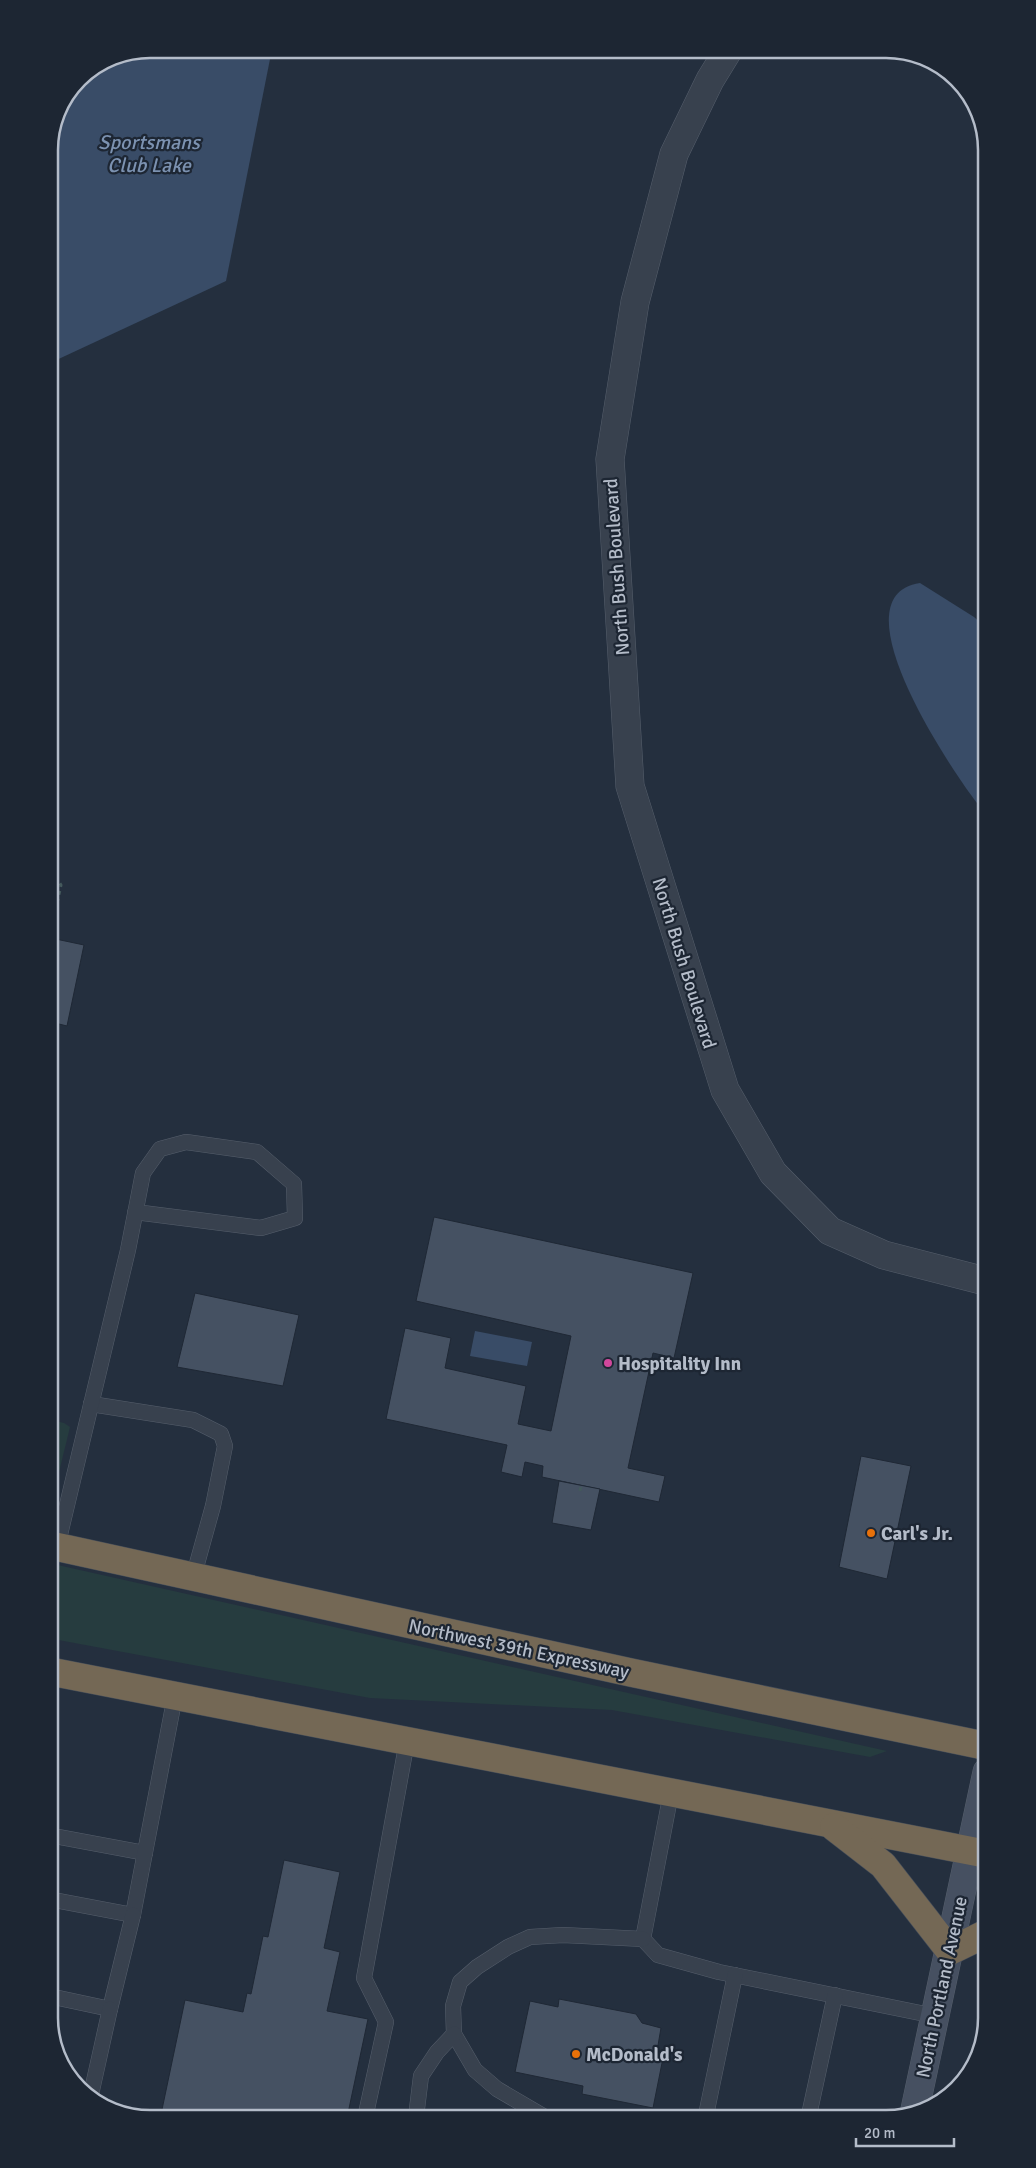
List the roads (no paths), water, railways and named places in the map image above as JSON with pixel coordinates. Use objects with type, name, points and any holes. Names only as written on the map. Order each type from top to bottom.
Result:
[{"type":"highway","name":"Northwest 39th Expressway","points":[[58,1547],[193,1578],[642,1675],[978,1744]]},
{"type":"highway","points":[[58,1673],[978,1852]]},
{"type":"highway","points":[[828,1823],[883,1866],[950,1951],[978,1937]]},
{"type":"main road","name":"North Portland Avenue","points":[[918,2105],[950,1951],[978,1852]]},
{"type":"street","name":"North Bush Boulevard","points":[[723,58],[710,80],[674,154],[635,302],[610,459],[630,786],[725,1090],[773,1173],[830,1231],[884,1254],[978,1279]]},
{"type":"lane","points":[[58,1534],[128,1250],[135,1212],[143,1173],[160,1150],[186,1142],[257,1152],[294,1184],[295,1218],[261,1228],[135,1212]]},
{"type":"lane","points":[[91,1404],[193,1420],[220,1434],[225,1446],[213,1506],[193,1578]]},
{"type":"lane","points":[[92,2090],[133,1915],[175,1696]]},
{"type":"lane","points":[[367,2110],[386,2022],[364,1978],[407,1741]]},
{"type":"lane","points":[[643,1939],[671,1793]]},
{"type":"lane","points":[[58,1837],[146,1853]]},
{"type":"lane","points":[[58,1901],[133,1915]]},
{"type":"lane","points":[[533,2110],[497,2089],[475,2070],[454,2034],[453,2006],[460,1982],[477,1967],[508,1947],[530,1937],[555,1935],[643,1939],[658,1955],[735,1975],[936,2016]]},
{"type":"lane","points":[[707,2110],[735,1975]]},
{"type":"lane","points":[[810,2110],[835,1995]]},
{"type":"lane","points":[[58,1998],[110,2009]]},
{"type":"lane","points":[[415,2110],[421,2076],[437,2052],[454,2034]]},
{"type":"water","name":"Sportsmans Club Lake","points":[[138,58],[270,58],[226,281],[58,359],[58,138],[65,114],[73,98],[84,84],[98,73],[114,65]]},
{"type":"water","points":[[920,583],[978,621],[978,804],[929,729],[909,691],[894,653],[889,620],[896,595]]},
{"type":"water","points":[[475,1331],[532,1342],[527,1366],[470,1356]]},
{"type":"place","name":"Hospitality Inn","points":[[608,1363]]},
{"type":"place","name":"Carl's Jr.","points":[[871,1533]]},
{"type":"place","name":"McDonald's","points":[[576,2054]]}]
